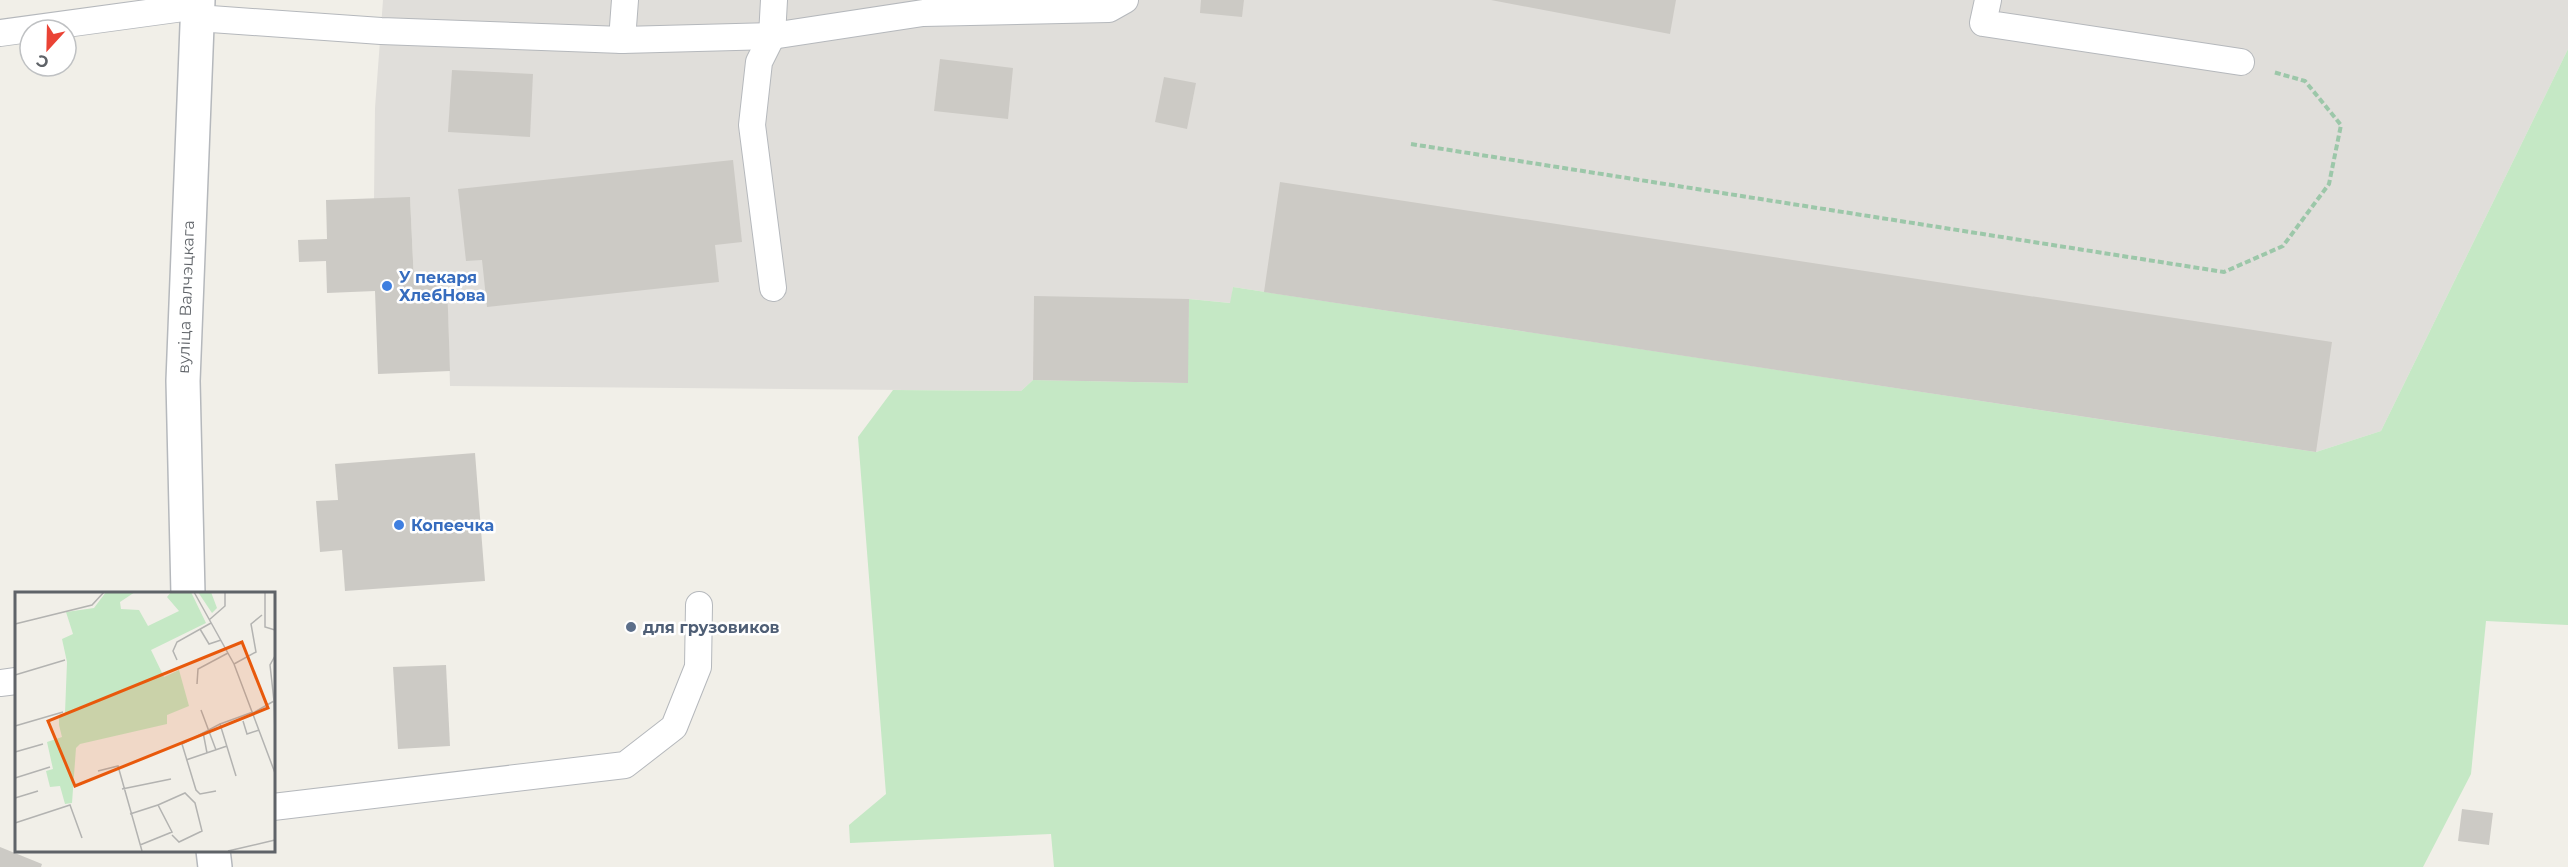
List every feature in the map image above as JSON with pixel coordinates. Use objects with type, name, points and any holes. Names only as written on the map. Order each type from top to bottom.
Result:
[{"type":"street","name":"вуліца Валчэцкага","points":[[188,592],[183,381],[197,8]]},
{"type":"street","points":[[213,852],[215,867]]},
{"type":"lane","points":[[622,40],[625,0]]},
{"type":"lane","points":[[773,288],[752,125],[759,62],[772,36],[774,0]]},
{"type":"lane","points":[[0,33],[197,8],[381,31],[622,40],[772,36],[861,11],[923,14],[1108,9],[1125,0]]},
{"type":"lane","points":[[1988,0],[1983,23],[2241,62]]},
{"type":"lane","points":[[274,807],[625,765],[674,727],[698,667],[699,605]]},
{"type":"lane","points":[[0,683],[15,681]]},
{"type":"path","points":[[1411,144],[2224,272],[2283,246],[2329,184],[2341,125],[2305,81],[2241,62]]},
{"type":"shaded area","points":[[383,0],[2568,0],[2568,49],[2381,431],[2316,452],[1233,287],[1231,303],[1189,299],[1188,383],[1033,380],[1021,391],[450,386],[447,281],[414,282],[410,198],[374,199],[375,108]]},
{"type":"green space","points":[[2568,49],[2568,625],[2486,621],[2471,774],[2423,867],[1054,867],[1051,834],[850,843],[849,825],[886,794],[858,437],[893,390],[1021,391],[1033,380],[1187,383],[1189,299],[1230,303],[1233,287],[2316,452],[2381,431]]},
{"type":"building","points":[[1201,0],[1244,0],[1242,17],[1200,13]]},
{"type":"building","points":[[1491,0],[1676,0],[1670,34]]},
{"type":"building","points":[[940,59],[1013,68],[1008,119],[934,111]]},
{"type":"building","points":[[452,70],[533,74],[530,137],[448,132]]},
{"type":"building","points":[[1164,77],[1196,83],[1187,129],[1155,122]]},
{"type":"building","points":[[733,160],[742,242],[715,245],[719,282],[487,307],[482,260],[466,261],[458,189]]},
{"type":"building","points":[[1280,182],[2332,342],[2316,452],[1264,292]]},
{"type":"building","name":"У пекаря ХлебНова","points":[[410,197],[414,282],[447,280],[450,371],[378,374],[375,291],[327,293],[326,261],[299,262],[298,240],[327,239],[326,200]]},
{"type":"building","points":[[1034,296],[1189,299],[1188,383],[1033,380]]},
{"type":"building","name":"Копеечка","points":[[475,453],[485,581],[345,591],[342,550],[320,552],[316,501],[338,500],[335,464]]},
{"type":"building","points":[[446,665],[450,746],[398,749],[393,667]]},
{"type":"building","points":[[2462,809],[2493,813],[2489,845],[2458,841]]},
{"type":"building","points":[[0,847],[42,864],[41,867],[0,867]]},
{"type":"place","name":"У пекаря ХлебНова","points":[[387,286]]},
{"type":"place","name":"Копеечка","points":[[399,525]]},
{"type":"place","name":"для грузовиков","points":[[631,627]]}]
